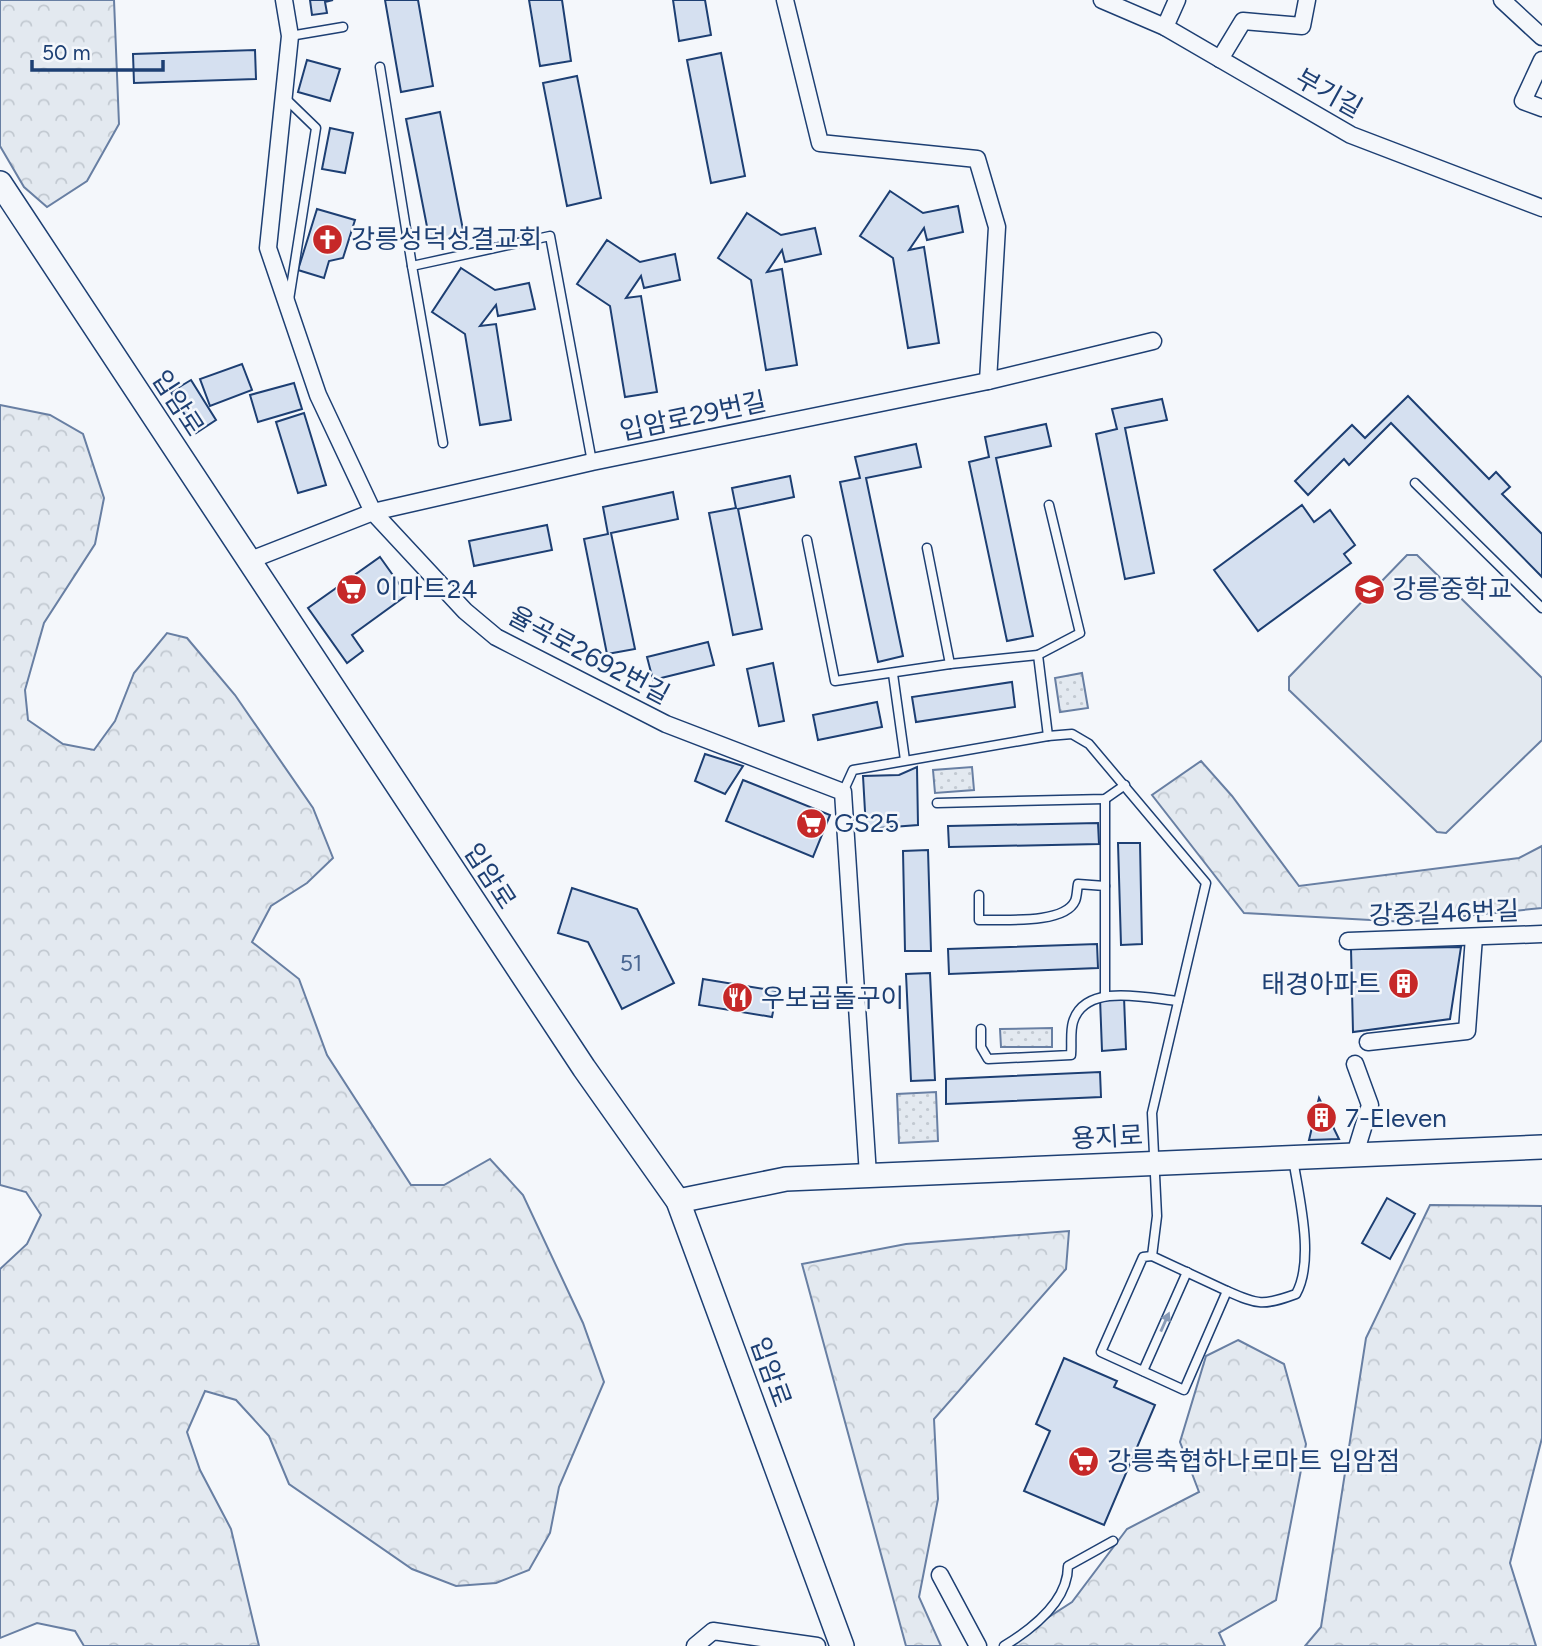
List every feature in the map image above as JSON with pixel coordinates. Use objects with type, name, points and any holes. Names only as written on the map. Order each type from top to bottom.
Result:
[{"type":"street","name":"율곡로2692번길","points":[[284,0],[290,36],[268,248],[318,395],[373,512],[465,611],[496,637],[666,724],[843,792]]},
{"type":"street","points":[[785,0],[821,144],[977,159],[997,227],[988,381]]},
{"type":"street","name":"부기길","points":[[1102,0],[1165,27],[1351,135],[1542,208]]},
{"type":"street","points":[[1165,27],[1177,0]]},
{"type":"street","points":[[1220,59],[1243,21],[1302,26],[1307,0]]},
{"type":"street","points":[[1502,0],[1542,37]]},
{"type":"street","points":[[1542,60],[1523,101],[1542,108]]},
{"type":"street","name":"입암로","points":[[0,183],[584,1068],[678,1201],[842,1646]]},
{"type":"street","name":"입암로29번길","points":[[248,561],[373,512],[592,462],[988,381],[1153,341]]},
{"type":"street","points":[[843,792],[868,1175]]},
{"type":"street","name":"강중길46번길","points":[[1348,941],[1542,934]]},
{"type":"street","points":[[1368,1042],[1467,1031],[1474,937]]},
{"type":"street","points":[[1355,1063],[1370,1105],[1355,1154]]},
{"type":"street","name":"용지로","points":[[678,1201],[786,1179],[1542,1147]]},
{"type":"street","points":[[940,1575],[978,1646]]},
{"type":"street","points":[[695,1646],[713,1631],[817,1646]]},
{"type":"lane","points":[[290,36],[343,27]]},
{"type":"lane","points":[[380,67],[443,443]]},
{"type":"lane","points":[[285,98],[316,128],[288,306]]},
{"type":"lane","points":[[412,266],[550,236],[592,462]]},
{"type":"lane","points":[[1415,483],[1542,608]]},
{"type":"lane","points":[[807,540],[835,681],[950,664],[1038,655],[1080,634],[1049,505]]},
{"type":"lane","points":[[927,548],[950,664]]},
{"type":"lane","points":[[1038,655],[1048,736]]},
{"type":"lane","points":[[893,674],[905,760]]},
{"type":"lane","points":[[843,792],[853,770],[1072,734],[1088,744],[1125,785],[1206,883],[1152,1113],[1157,1216],[1152,1256]]},
{"type":"lane","points":[[937,803],[1105,799],[1125,785]]},
{"type":"lane","points":[[1105,799],[1105,994]]},
{"type":"lane","points":[[979,895],[979,919],[1033,920],[1068,909],[1075,902],[1078,884],[1105,886]]},
{"type":"lane","points":[[981,1029],[981,1047],[988,1059],[1071,1055],[1072,1025],[1076,1013],[1105,994],[1178,1001]]},
{"type":"lane","points":[[1227,1291],[1184,1390],[1101,1352],[1143,1257],[1152,1256],[1255,1304],[1296,1294],[1305,1279],[1302,1220],[1293,1156]]},
{"type":"lane","points":[[1143,1371],[1187,1272]]},
{"type":"lane","points":[[1004,1646],[1037,1625],[1068,1581],[1068,1566],[1112,1541]]},
{"type":"green space","points":[[0,0],[114,0],[119,124],[87,181],[47,207],[24,187],[0,146]]},
{"type":"green space","points":[[0,405],[50,415],[83,434],[104,498],[95,544],[44,623],[25,690],[28,720],[63,744],[94,750],[115,721],[134,673],[167,633],[187,638],[235,695],[313,808],[333,858],[307,883],[271,906],[252,942],[299,979],[327,1055],[411,1185],[444,1185],[490,1159],[523,1195],[583,1323],[604,1382],[559,1487],[550,1533],[529,1570],[496,1583],[456,1586],[412,1569],[289,1484],[269,1436],[236,1400],[205,1391],[187,1432],[200,1470],[231,1529],[259,1646],[84,1646],[75,1631],[37,1623],[0,1638],[0,1269],[27,1244],[41,1215],[26,1192],[0,1185]]},
{"type":"green space","points":[[1407,555],[1417,555],[1542,678],[1542,740],[1446,833],[1437,832],[1289,690],[1289,677]]},
{"type":"green space","points":[[1082,673],[1088,708],[1060,712],[1055,678]]},
{"type":"green space","points":[[1201,761],[1232,796],[1299,886],[1519,858],[1542,846],[1542,908],[1407,922],[1244,913],[1152,795]]},
{"type":"green space","points":[[972,767],[974,790],[935,793],[933,770]]},
{"type":"green space","points":[[1052,1028],[1052,1047],[1001,1047],[1000,1029]]},
{"type":"green space","points":[[936,1092],[938,1141],[899,1143],[897,1094]]},
{"type":"green space","points":[[1430,1205],[1542,1206],[1542,1438],[1510,1563],[1536,1646],[1305,1646],[1321,1627],[1366,1338]]},
{"type":"green space","points":[[1069,1231],[1066,1269],[934,1419],[938,1499],[919,1597],[941,1646],[906,1646],[802,1264],[906,1244]]},
{"type":"green space","points":[[1238,1340],[1284,1364],[1306,1444],[1276,1600],[1219,1633],[1225,1646],[1010,1646],[1010,1642],[1072,1602],[1127,1529],[1199,1492],[1180,1442],[1206,1356]]},
{"type":"building","points":[[310,0],[333,0],[325,2],[327,13],[312,15]]},
{"type":"building","points":[[385,0],[418,0],[433,86],[401,92]]},
{"type":"building","points":[[529,0],[562,0],[571,61],[540,66]]},
{"type":"building","points":[[673,0],[705,0],[711,35],[679,41]]},
{"type":"building","points":[[255,50],[256,79],[134,83],[133,54]]},
{"type":"building","points":[[721,53],[745,176],[711,183],[687,60]]},
{"type":"building","points":[[307,60],[340,69],[330,101],[298,92]]},
{"type":"building","points":[[577,76],[601,198],[567,206],[543,83]]},
{"type":"building","points":[[440,112],[464,235],[430,242],[406,119]]},
{"type":"building","points":[[330,128],[353,133],[345,173],[322,169]]},
{"type":"building","points":[[890,191],[923,213],[958,206],[963,232],[927,240],[924,228],[909,250],[924,247],[939,343],[908,348],[893,258],[860,236]]},
{"type":"building","name":"강릉성덕성결교회","points":[[317,209],[355,220],[343,258],[329,261],[324,278],[298,270]]},
{"type":"building","points":[[747,213],[781,235],[815,228],[821,254],[785,262],[782,250],[767,272],[782,269],[797,365],[766,370],[751,280],[718,258]]},
{"type":"building","points":[[607,240],[640,262],[675,254],[680,280],[644,288],[641,276],[626,298],[641,296],[657,392],[625,397],[610,306],[577,284]]},
{"type":"building","points":[[461,268],[495,290],[529,283],[535,309],[498,316],[496,305],[480,326],[496,324],[511,420],[480,425],[465,334],[432,312]]},
{"type":"building","points":[[242,364],[252,390],[210,406],[200,379]]},
{"type":"building","points":[[191,380],[216,420],[196,433],[171,392]]},
{"type":"building","points":[[294,383],[302,409],[258,422],[250,395]]},
{"type":"building","points":[[1408,396],[1489,479],[1496,472],[1510,487],[1502,494],[1542,534],[1542,577],[1391,423],[1349,465],[1344,459],[1308,495],[1295,481],[1352,425],[1365,438]]},
{"type":"building","points":[[1162,399],[1167,420],[1125,428],[1154,573],[1125,579],[1096,434],[1117,429],[1112,409]]},
{"type":"building","points":[[304,413],[326,485],[298,493],[276,422]]},
{"type":"building","points":[[1046,424],[1051,446],[996,458],[1033,636],[1007,641],[969,462],[989,457],[985,437]]},
{"type":"building","points":[[916,444],[921,467],[866,478],[903,656],[878,662],[840,482],[860,478],[855,457]]},
{"type":"building","points":[[790,476],[794,497],[738,509],[762,629],[733,635],[709,513],[736,508],[732,488]]},
{"type":"building","points":[[673,492],[678,519],[611,533],[635,649],[607,654],[584,539],[608,534],[603,507]]},
{"type":"building","points":[[1302,505],[1314,522],[1330,510],[1355,545],[1344,554],[1351,563],[1258,631],[1214,570]]},
{"type":"building","points":[[547,525],[552,550],[474,566],[469,541]]},
{"type":"building","points":[[380,557],[407,595],[352,635],[363,651],[347,663],[308,608]]},
{"type":"building","points":[[708,642],[714,665],[653,680],[647,657]]},
{"type":"building","points":[[773,663],[784,721],[759,726],[747,669]]},
{"type":"building","points":[[1012,682],[1015,707],[916,722],[912,697]]},
{"type":"building","points":[[877,702],[882,727],[818,740],[813,715]]},
{"type":"building","points":[[705,754],[743,766],[725,794],[695,781]]},
{"type":"building","points":[[917,767],[918,825],[866,829],[863,776],[899,775]]},
{"type":"building","points":[[743,780],[830,815],[813,857],[726,821]]},
{"type":"building","points":[[1098,823],[1099,844],[949,847],[948,826]]},
{"type":"building","points":[[1118,843],[1140,843],[1142,944],[1121,945]]},
{"type":"building","points":[[928,850],[931,951],[905,951],[903,851]]},
{"type":"building","points":[[572,888],[637,909],[674,983],[622,1009],[588,942],[558,933]]},
{"type":"building","points":[[1097,944],[1098,968],[949,974],[948,949]]},
{"type":"building","name":"태경아파트","points":[[1461,947],[1450,1019],[1353,1032],[1351,949]]},
{"type":"building","points":[[930,973],[935,1080],[911,1081],[906,974]]},
{"type":"building","name":"우보곱돌구이","points":[[703,979],[777,991],[772,1017],[699,1005]]},
{"type":"building","points":[[1124,997],[1126,1049],[1102,1051],[1100,998]]},
{"type":"building","points":[[1100,1072],[1101,1097],[946,1104],[946,1079]]},
{"type":"building","name":"7-Eleven","points":[[1319,1098],[1339,1139],[1309,1140]]},
{"type":"building","points":[[1387,1198],[1415,1214],[1390,1259],[1362,1243]]},
{"type":"building","name":"강릉축협하나로마트 입암점","points":[[1064,1358],[1117,1381],[1114,1387],[1155,1405],[1104,1525],[1024,1491],[1050,1431],[1036,1424]]},
{"type":"place","name":"강릉성덕성결교회","points":[[328,239]]},
{"type":"place","name":"이마트24","points":[[352,589]]},
{"type":"place","name":"강릉중학교","points":[[1369,589]]},
{"type":"place","name":"GS25","points":[[811,823]]},
{"type":"place","name":"태경아파트","points":[[1404,984]]},
{"type":"place","name":"우보곱돌구이","points":[[738,998]]},
{"type":"place","name":"7-Eleven","points":[[1322,1118]]},
{"type":"place","name":"강릉축협하나로마트 입암점","points":[[1084,1461]]}]
